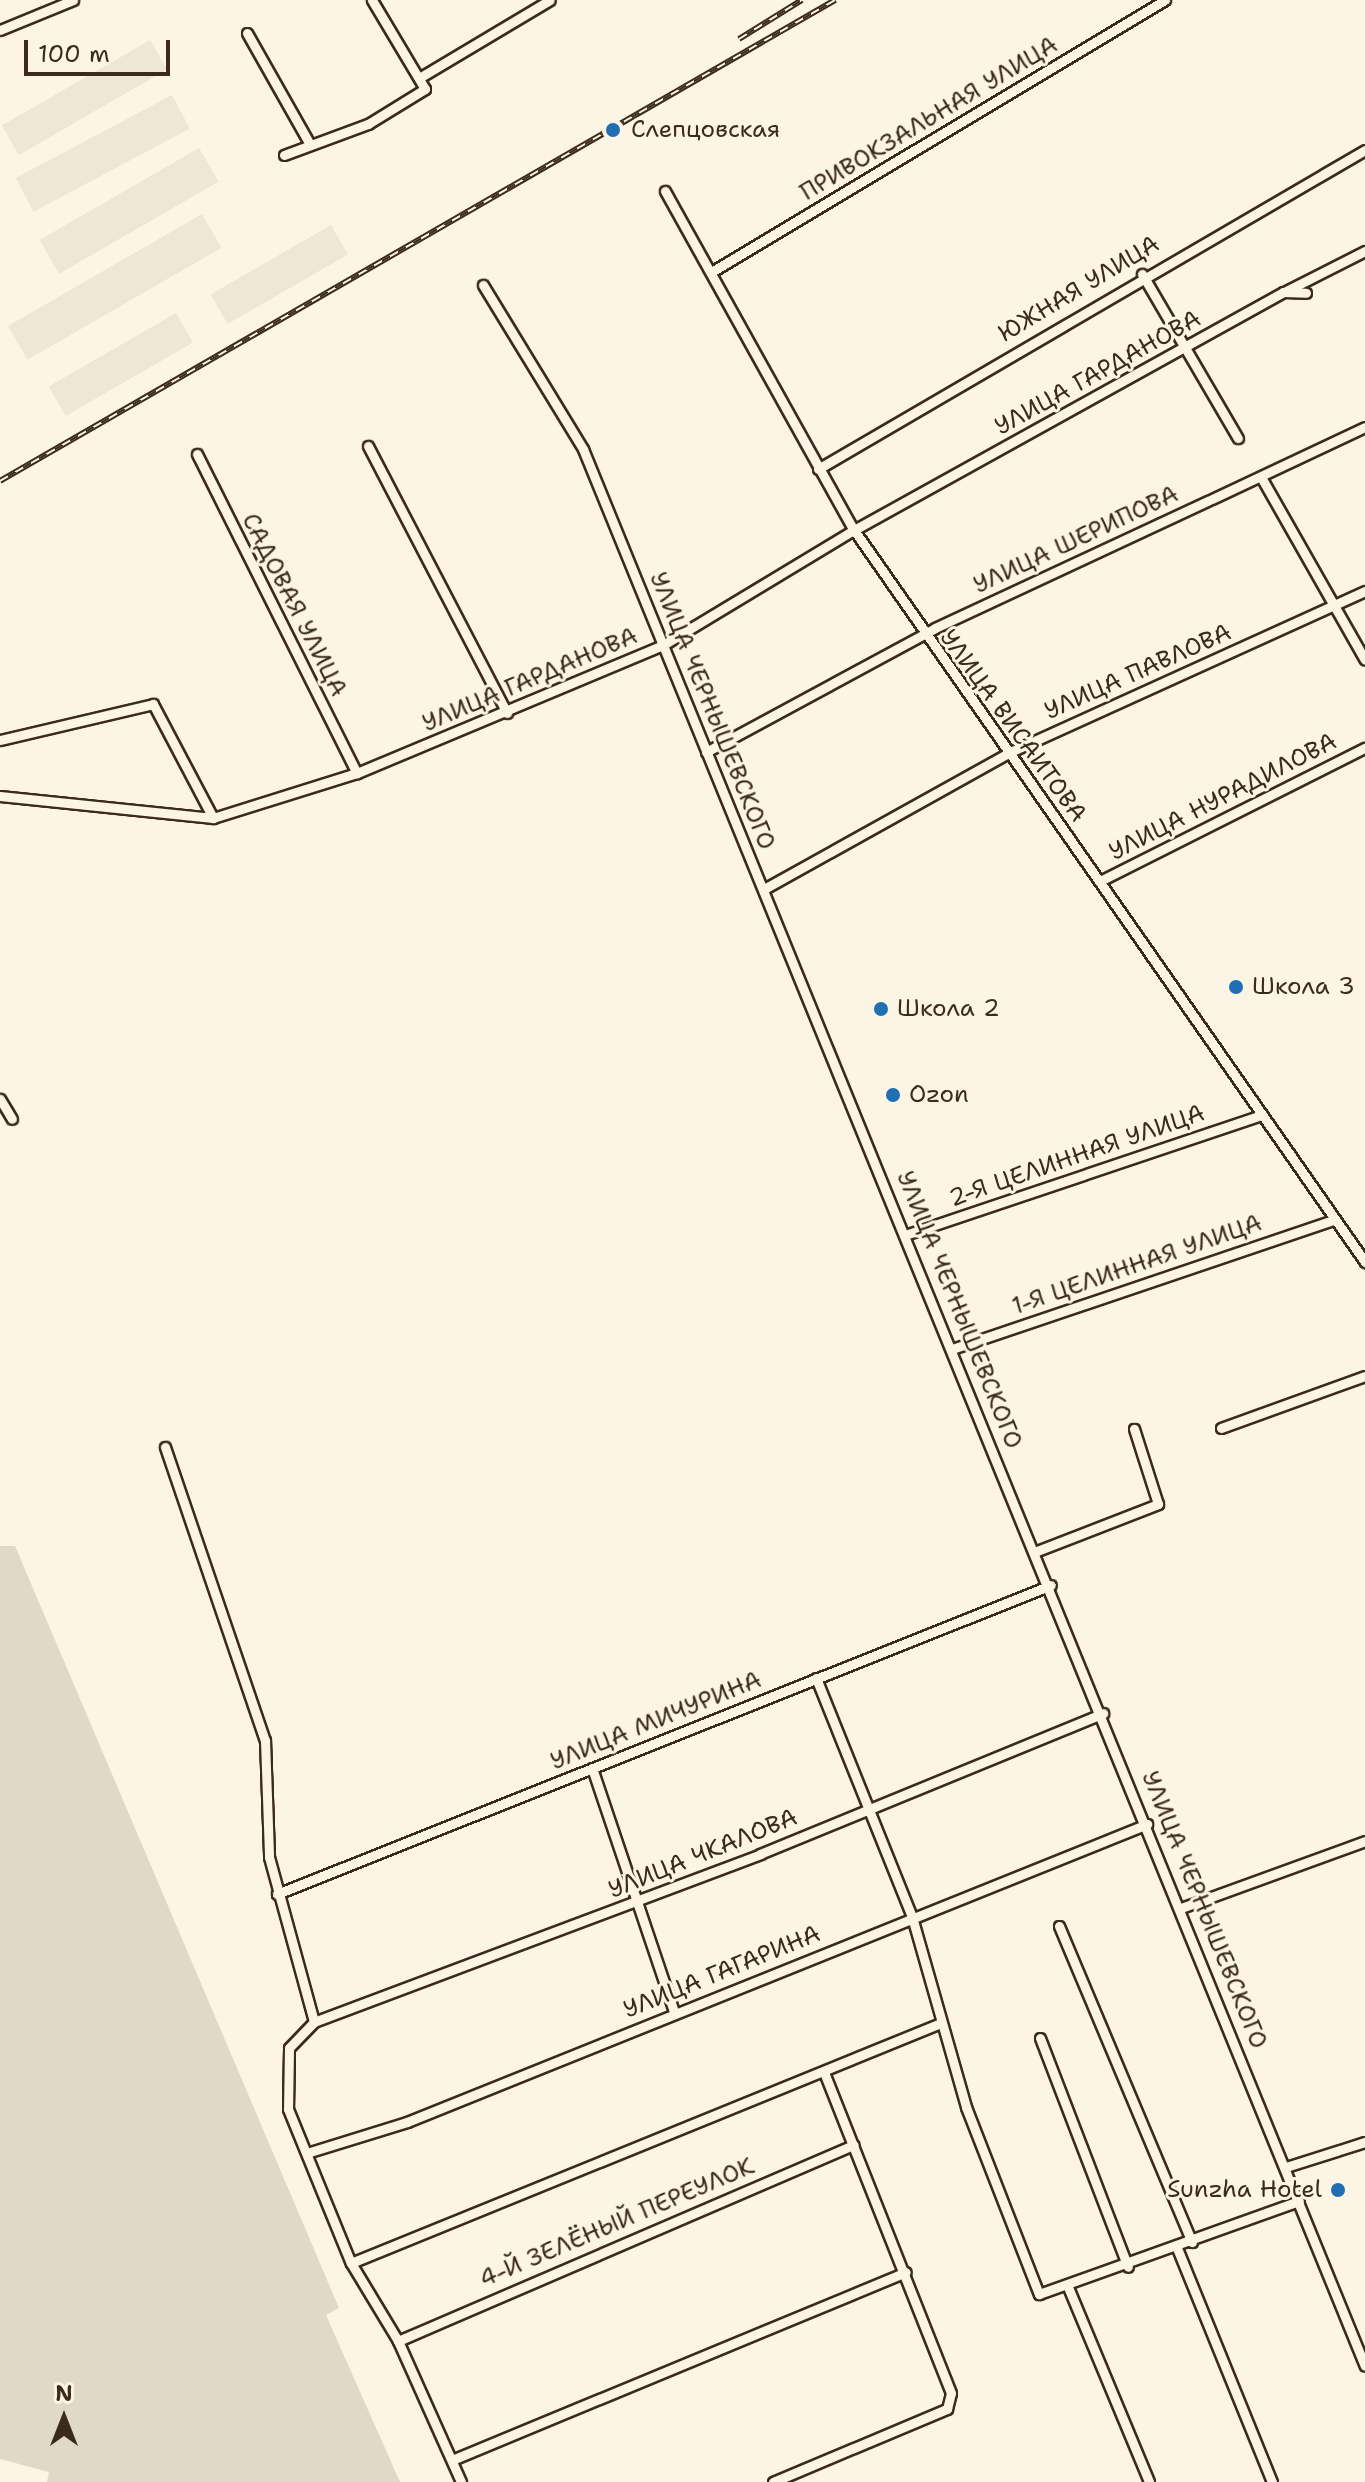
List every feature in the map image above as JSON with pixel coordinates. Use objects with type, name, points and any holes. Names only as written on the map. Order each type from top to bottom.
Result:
[{"type":"street","points":[[0,30],[73,0]]},
{"type":"street","points":[[284,155],[308,141],[368,124],[425,89],[372,0]]},
{"type":"street","points":[[419,78],[550,0]]},
{"type":"street","name":"ПРИВОКЗАЛЬНАЯ УЛИЦА","points":[[713,271],[1165,0]]},
{"type":"street","points":[[247,33],[308,141]]},
{"type":"street","name":"ЮЖНАЯ УЛИЦА","points":[[818,469],[1142,274],[1365,150]]},
{"type":"street","name":"УЛИЦА ВИСАИТОВА","points":[[665,191],[713,271],[818,469],[854,530],[926,639],[1100,881],[1365,1262]]},
{"type":"street","name":"УЛИЦА ГАРДАНОВА","points":[[0,796],[213,818],[357,773],[507,713],[663,645],[854,530],[1186,349],[1283,292],[1365,251]]},
{"type":"street","points":[[1142,274],[1238,438]]},
{"type":"street","name":"УЛИЦА ЧЕРНЫШЕВСКОГО","points":[[483,285],[583,449],[1051,1585],[1365,2366]]},
{"type":"street","points":[[1283,292],[1306,293]]},
{"type":"street","name":"УЛИЦА ШЕРИПОВА","points":[[706,752],[926,639],[1210,499],[1365,427]]},
{"type":"street","points":[[368,446],[507,713]]},
{"type":"street","name":"САДОВАЯ УЛИЦА","points":[[197,454],[357,773]]},
{"type":"street","points":[[1261,477],[1365,660]]},
{"type":"street","name":"УЛИЦА ПАВЛОВА","points":[[764,889],[1008,753],[1365,591]]},
{"type":"street","points":[[0,740],[153,704],[213,818]]},
{"type":"street","name":"УЛИЦА НУРАДИЛОВА","points":[[1100,881],[1365,748]]},
{"type":"street","points":[[0,1099],[12,1119]]},
{"type":"street","name":"2-Я ЦЕЛИННАЯ УЛИЦА","points":[[905,1235],[1262,1115]]},
{"type":"street","name":"1-Я ЦЕЛИННАЯ УЛИЦА","points":[[952,1349],[1335,1219]]},
{"type":"street","points":[[1221,1428],[1365,1376]]},
{"type":"street","points":[[1037,1551],[1158,1504],[1134,1429]]},
{"type":"street","points":[[165,1447],[265,1740],[277,1894],[314,2022],[289,2048],[283,2080],[351,2263],[398,2341],[461,2482]]},
{"type":"street","name":"УЛИЦА МИЧУРИНА","points":[[277,1894],[1051,1585]]},
{"type":"street","points":[[816,1678],[912,1917],[941,2023],[1039,2294],[1128,2267],[1299,2201]]},
{"type":"street","name":"УЛИЦА ЧКАЛОВА","points":[[314,2022],[638,1901],[1103,1713]]},
{"type":"street","points":[[592,1768],[674,2012]]},
{"type":"street","name":"УЛИЦА ГАГАРИНА","points":[[310,2152],[407,2122],[1147,1824]]},
{"type":"street","points":[[1181,1908],[1365,1841]]},
{"type":"street","points":[[1059,1926],[1192,2242]]},
{"type":"street","points":[[351,2263],[941,2023]]},
{"type":"street","points":[[1040,2038],[1128,2267]]},
{"type":"street","points":[[773,2482],[947,2409],[951,2393],[906,2272],[824,2073]]},
{"type":"street","points":[[1286,2167],[1365,2142]]},
{"type":"street","name":"4-Й ЗЕЛЁНЫЙ ПЕРЕУЛОК","points":[[398,2341],[854,2145]]},
{"type":"street","points":[[1177,2248],[1272,2482]]},
{"type":"street","points":[[452,2460],[906,2272]]},
{"type":"street","points":[[1068,2287],[1149,2482]]},
{"type":"shaded area","points":[[150,40],[167,69],[19,155],[2,126]]},
{"type":"shaded area","points":[[172,95],[190,129],[34,212],[16,178]]},
{"type":"shaded area","points":[[199,148],[218,182],[59,274],[40,240]]},
{"type":"shaded area","points":[[202,214],[221,248],[28,360],[8,326]]},
{"type":"shaded area","points":[[331,225],[348,254],[228,324],[211,294]]},
{"type":"shaded area","points":[[176,313],[193,342],[66,416],[49,387]]},
{"type":"shaded area","points":[[0,1546],[15,1546],[339,2308],[326,2315],[400,2482],[47,2482],[49,2472],[0,2459]]},
{"type":"railway","points":[[739,39],[802,0]]},
{"type":"railway","points":[[0,481],[835,0]]},
{"type":"place","name":"Слепцовская","points":[[613,130]]},
{"type":"place","name":"Школа 3","points":[[1236,987]]},
{"type":"place","name":"Школа 2","points":[[881,1009]]},
{"type":"place","name":"Ozon","points":[[893,1095]]},
{"type":"place","name":"Sunzha Hotel","points":[[1338,2190]]}]
